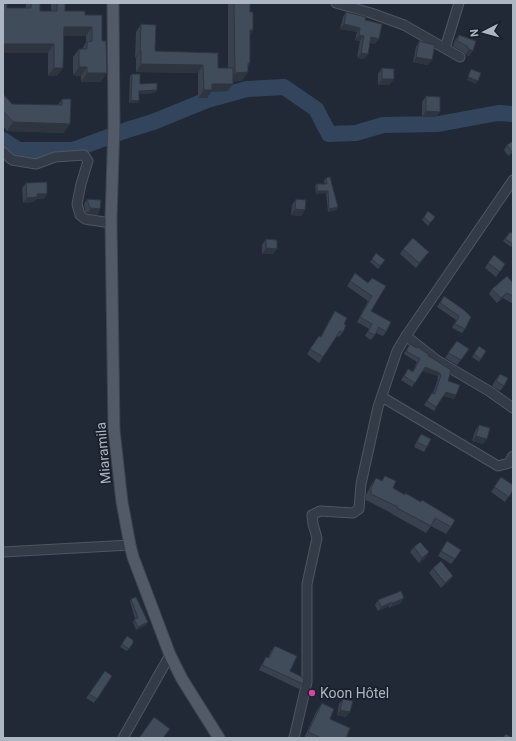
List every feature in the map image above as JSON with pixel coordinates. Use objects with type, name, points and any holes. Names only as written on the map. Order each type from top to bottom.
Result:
[{"type":"main road","name":"Miaramila","points":[[113,3],[114,124],[112,223],[114,430],[122,502],[133,557],[170,655],[182,679],[219,738]]},
{"type":"street","points":[[336,3],[371,13],[404,25],[460,56]]},
{"type":"street","points":[[445,48],[459,3]]},
{"type":"street","points":[[3,152],[12,160],[36,164],[55,157],[84,155],[88,162],[78,197],[77,204],[80,215],[86,219],[112,223]]},
{"type":"street","points":[[294,738],[307,682],[306,584],[317,538],[312,515],[320,511],[353,513],[359,509],[361,484],[378,407],[397,351],[513,180]]},
{"type":"street","points":[[406,336],[438,361],[489,391],[513,408]]},
{"type":"street","points":[[382,397],[498,466],[510,464],[513,456]]},
{"type":"street","points":[[3,552],[130,545]]},
{"type":"street","points":[[123,738],[170,655]]},
{"type":"building","points":[[3,3],[7,3],[7,8],[31,8],[31,3],[40,3],[40,11],[57,11],[57,3],[65,3],[65,11],[85,11],[85,15],[102,15],[102,41],[106,41],[107,73],[87,73],[87,67],[79,67],[79,49],[87,49],[87,42],[92,41],[92,27],[64,27],[63,68],[54,68],[54,44],[3,44]]},
{"type":"building","points":[[234,3],[250,3],[250,12],[253,12],[253,30],[250,30],[250,63],[248,63],[248,72],[235,73]]},
{"type":"building","points":[[346,12],[366,17],[365,20],[382,24],[379,39],[371,37],[368,54],[361,53],[364,36],[359,35],[360,28],[344,24]]},
{"type":"building","points":[[141,24],[156,25],[155,51],[218,53],[218,68],[233,68],[233,84],[212,84],[212,90],[204,90],[203,65],[141,64]]},
{"type":"building","points":[[459,35],[476,41],[473,51],[457,41]]},
{"type":"building","points":[[419,41],[435,45],[432,60],[416,57]]},
{"type":"building","points":[[382,68],[394,69],[394,79],[382,79]]},
{"type":"building","points":[[471,69],[481,73],[478,81],[468,77]]},
{"type":"building","points":[[132,74],[140,74],[140,84],[157,83],[157,90],[139,91],[139,101],[131,100]]},
{"type":"building","points":[[3,94],[12,104],[62,105],[62,99],[71,99],[70,124],[13,122],[3,111]]},
{"type":"building","points":[[426,96],[440,97],[440,112],[426,111]]},
{"type":"building","points":[[513,141],[513,151],[512,152],[507,145]]},
{"type":"building","points":[[330,177],[338,207],[329,209],[328,191],[317,191],[317,184],[327,184],[326,178]]},
{"type":"building","points":[[47,182],[47,194],[37,194],[37,197],[27,198],[26,183]]},
{"type":"building","points":[[87,199],[101,200],[100,209],[91,208]]},
{"type":"building","points":[[296,199],[306,200],[305,210],[295,209]]},
{"type":"building","points":[[428,211],[435,217],[430,223],[424,217]]},
{"type":"building","points":[[510,232],[513,234],[513,244],[505,239]]},
{"type":"building","points":[[413,238],[429,252],[419,263],[403,249]]},
{"type":"building","points":[[266,239],[277,240],[277,249],[266,248]]},
{"type":"building","points":[[376,253],[385,260],[380,266],[372,259]]},
{"type":"building","points":[[494,255],[505,264],[500,272],[488,263]]},
{"type":"building","points":[[355,273],[368,283],[372,278],[386,286],[371,311],[391,322],[386,332],[379,327],[375,335],[368,332],[372,324],[360,317],[372,296],[350,281]]},
{"type":"building","points":[[507,276],[513,283],[513,296],[507,293],[501,298],[492,289]]},
{"type":"building","points":[[444,296],[464,310],[471,317],[465,329],[455,324],[459,316],[440,303]]},
{"type":"building","points":[[335,311],[347,318],[344,324],[346,325],[343,332],[340,331],[323,357],[310,349],[319,336],[321,337]]},
{"type":"building","points":[[457,341],[469,349],[461,360],[448,353]]},
{"type":"building","points":[[410,344],[417,348],[418,347],[429,355],[428,356],[451,370],[448,381],[460,385],[456,395],[446,392],[436,407],[427,401],[432,393],[435,394],[441,375],[440,373],[425,367],[415,383],[404,376],[408,369],[413,372],[420,359],[406,351]]},
{"type":"building","points":[[479,346],[486,351],[481,359],[474,354]]},
{"type":"building","points":[[500,374],[508,378],[504,386],[496,381]]},
{"type":"building","points":[[479,425],[490,428],[487,439],[476,436]]},
{"type":"building","points":[[421,434],[431,439],[427,447],[417,442]]},
{"type":"building","points":[[385,476],[396,481],[393,488],[421,502],[422,500],[455,520],[451,527],[435,518],[431,526],[397,508],[398,507],[371,494],[371,488],[376,478],[382,481]]},
{"type":"building","points":[[501,477],[513,485],[513,490],[509,497],[494,487]]},
{"type":"building","points":[[447,541],[461,550],[455,559],[441,551]]},
{"type":"building","points":[[420,542],[429,552],[422,558],[414,547]]},
{"type":"building","points":[[441,561],[453,576],[445,583],[433,568]]},
{"type":"building","points":[[401,591],[404,598],[381,607],[378,600]]},
{"type":"building","points":[[136,597],[148,622],[138,627],[134,619],[138,618],[131,599]]},
{"type":"building","points":[[127,636],[133,640],[133,643],[129,649],[122,644]]},
{"type":"building","points":[[275,646],[297,656],[290,671],[304,678],[303,684],[262,665],[266,657],[269,658]]},
{"type":"building","points":[[105,671],[112,676],[97,699],[89,694]]},
{"type":"building","points":[[343,699],[353,701],[350,712],[340,710]]},
{"type":"building","points":[[322,703],[334,709],[330,719],[350,728],[346,738],[321,738],[308,732]]},
{"type":"building","points":[[154,717],[170,729],[163,738],[139,738]]},
{"type":"building","points":[[506,734],[513,738],[503,738]]},
{"type":"waterway","points":[[3,140],[18,150],[73,150],[153,122],[207,100],[247,89],[284,87],[316,109],[329,134],[356,133],[383,125],[438,124],[498,113],[513,114]]},
{"type":"place","name":"Koon Hôtel","points":[[312,693]]}]
